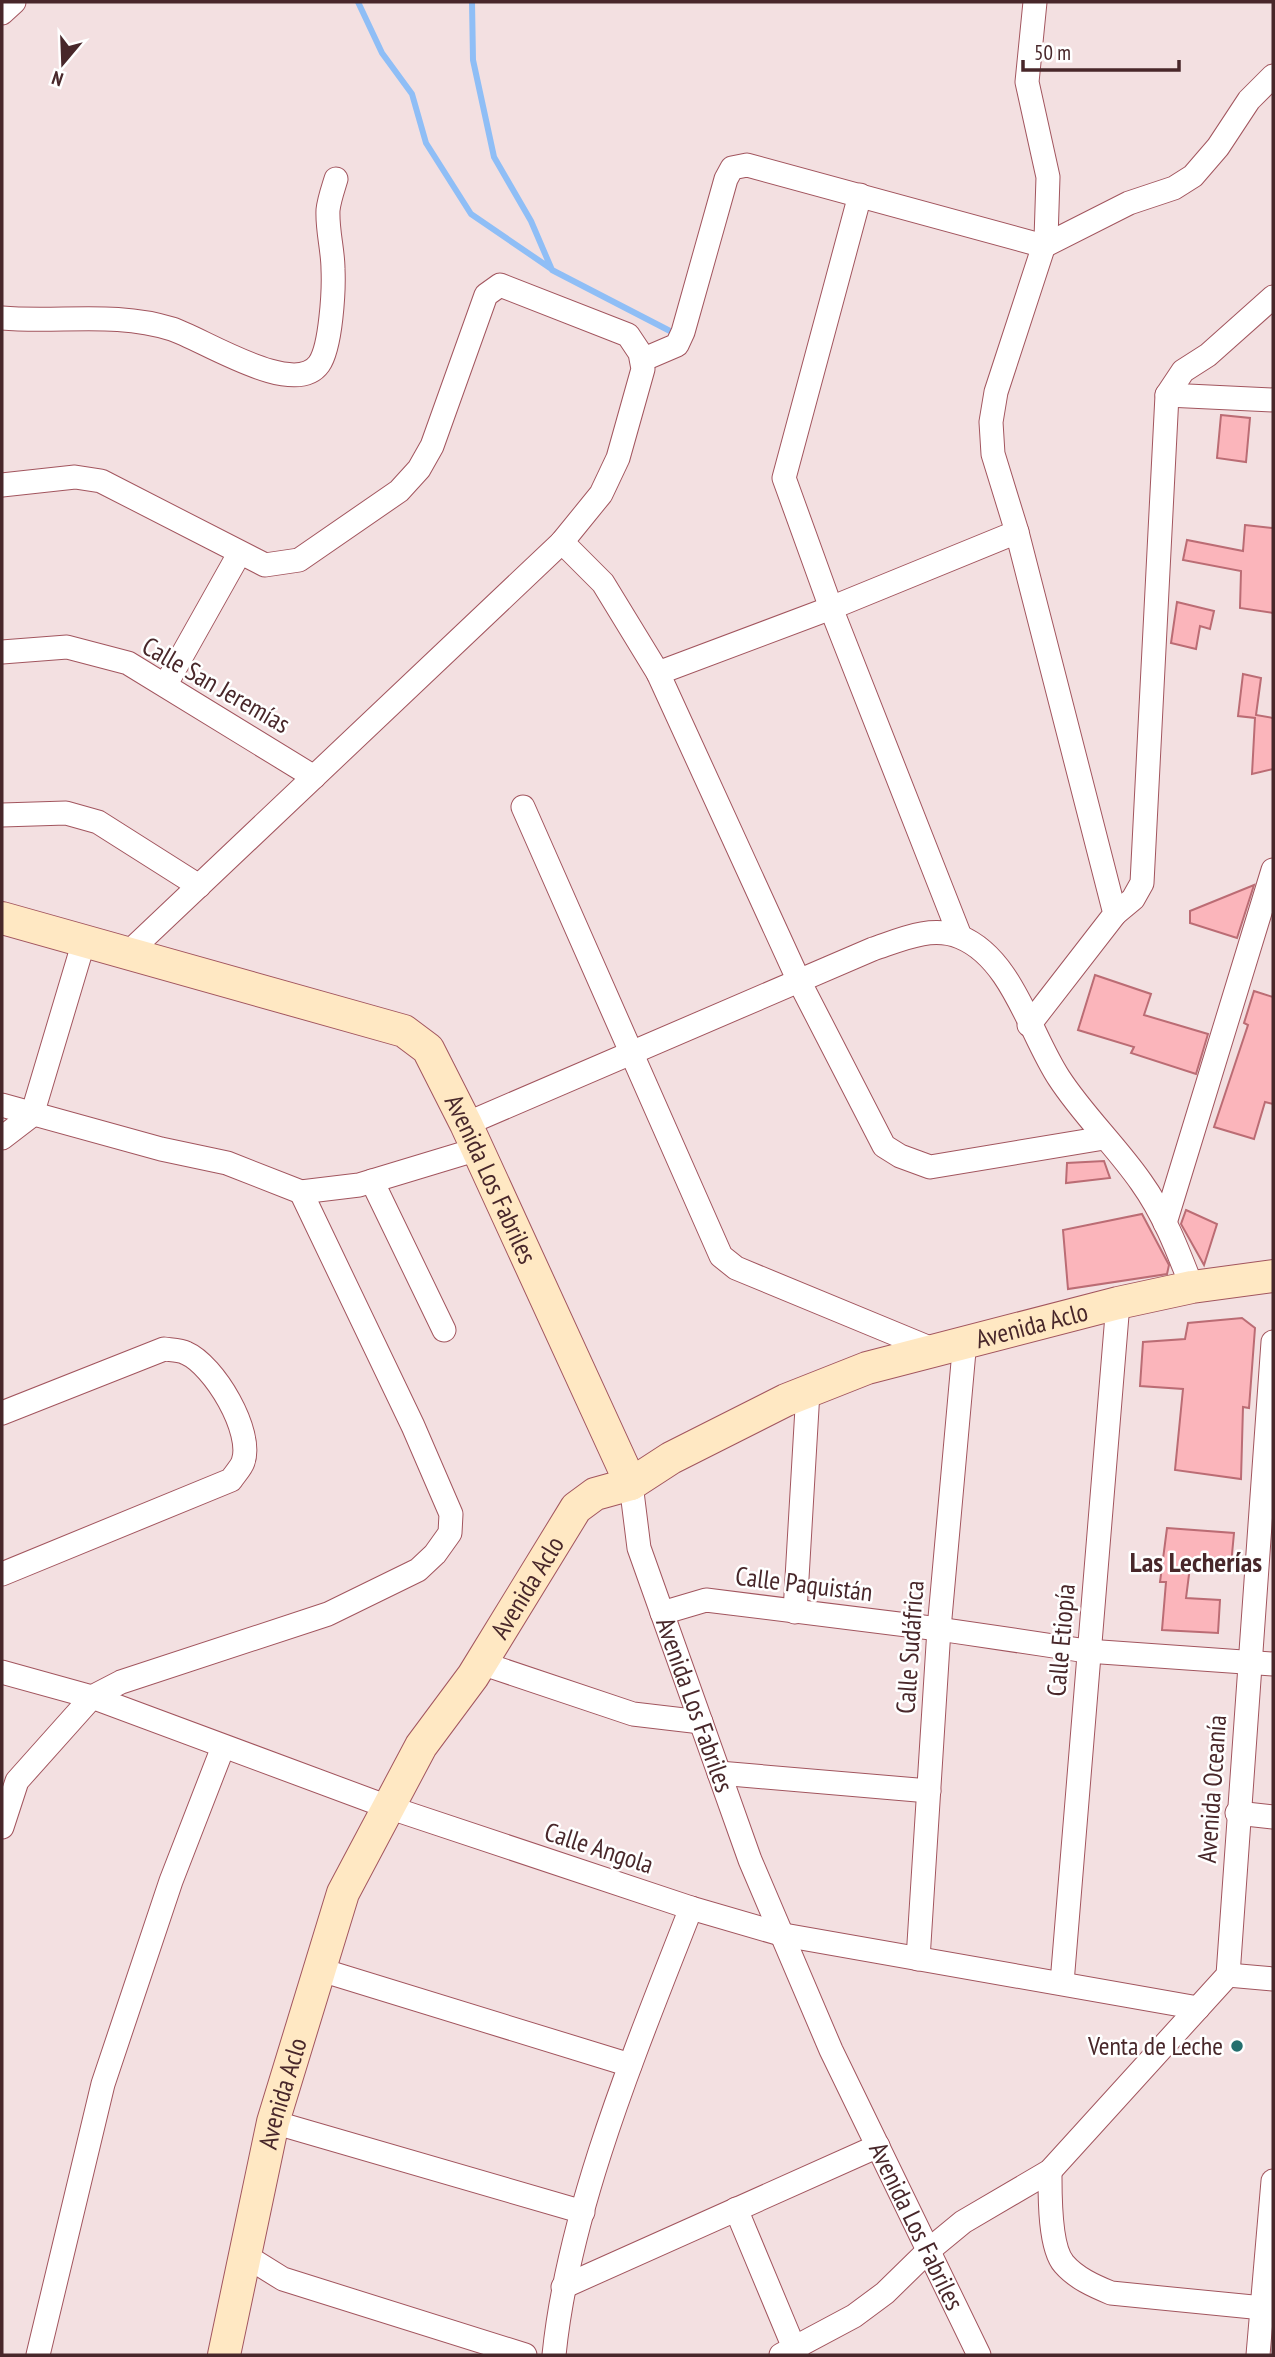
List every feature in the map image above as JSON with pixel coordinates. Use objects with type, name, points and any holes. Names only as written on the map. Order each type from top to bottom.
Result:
[{"type":"street","points":[[2,13],[14,2]]},
{"type":"street","points":[[1035,2],[1027,82],[1048,177],[1044,246],[996,392],[991,422],[993,453],[1017,531],[1115,914]]},
{"type":"street","points":[[642,360],[677,345],[684,332],[726,179],[733,168],[747,164],[1044,246],[1129,204],[1174,188],[1193,176],[1218,147],[1249,100],[1273,76]]},
{"type":"street","points":[[2,318],[125,320],[171,329],[260,369],[293,376],[307,373],[319,363],[327,336],[334,270],[328,209],[336,179]]},
{"type":"street","points":[[860,195],[784,478],[831,608],[960,936]]},
{"type":"street","points":[[2,485],[75,477],[101,481],[265,565],[299,560],[399,491],[419,469],[432,446],[486,295],[500,285],[628,335],[642,360],[643,369],[618,458],[601,494],[562,542],[128,953],[2,918]]},
{"type":"street","points":[[1029,1025],[1115,914],[1133,898],[1142,883],[1167,395],[1183,371],[1208,355],[1273,297]]},
{"type":"street","points":[[1167,395],[1273,400]]},
{"type":"street","points":[[658,673],[831,608],[1017,531]]},
{"type":"street","points":[[562,542],[603,583],[658,673],[798,979],[884,1146],[900,1156],[930,1167],[1104,1138]]},
{"type":"street","points":[[166,684],[239,554]]},
{"type":"street","name":"Calle San Jeremías","points":[[2,652],[67,647],[128,663],[314,777]]},
{"type":"street","points":[[523,807],[721,1256],[736,1268],[932,1349]]},
{"type":"street","points":[[2,815],[66,813],[98,822],[199,886]]},
{"type":"street","points":[[1165,1223],[1273,870]]},
{"type":"street","points":[[2,1105],[32,1115],[227,1163],[301,1192],[372,1181],[472,1136],[631,1052],[798,979],[923,932],[934,926],[946,901]]},
{"type":"street","points":[[923,932],[960,936],[985,954],[1013,987],[1029,1025],[1058,1077],[1104,1138],[1142,1182],[1165,1223],[1192,1287]]},
{"type":"street","points":[[2,1138],[32,1115],[84,941]]},
{"type":"street","name":"Avenida Los Fabriles","points":[[128,953],[404,1031],[428,1049],[472,1136],[631,1484],[639,1548],[751,1860],[831,2050],[979,2355]]},
{"type":"street","points":[[372,1181],[444,1330]]},
{"type":"street","points":[[2,1827],[17,1781],[92,1697],[121,1682],[328,1614],[418,1570],[435,1554],[450,1533],[451,1514],[419,1438],[301,1192]]},
{"type":"street","name":"Avenida Aclo","points":[[224,2355],[273,2122],[318,1969],[344,1893],[421,1746],[481,1663],[576,1508],[595,1494],[631,1484],[671,1458],[808,1391],[867,1368],[965,1340],[1118,1303],[1192,1287],[1273,1276]]},
{"type":"street","name":"Calle Etiopía","points":[[1062,1983],[1087,1651],[1118,1303]]},
{"type":"street","name":"Calle Sudáfrica","points":[[918,1959],[939,1629],[965,1340]]},
{"type":"street","name":"Avenida Oceanía","points":[[1228,1975],[1237,1813],[1267,1501],[1273,1342]]},
{"type":"street","points":[[2,1413],[164,1349],[186,1353],[212,1373],[231,1404],[244,1440],[243,1462],[230,1480],[2,1574]]},
{"type":"street","points":[[796,1612],[808,1391]]},
{"type":"street","name":"Calle Paquistán","points":[[662,1613],[706,1601],[939,1629],[1087,1651],[1273,1664]]},
{"type":"street","points":[[481,1663],[633,1714],[701,1723]]},
{"type":"street","name":"Calle Angola","points":[[2,1672],[92,1697],[223,1748],[388,1807],[691,1908],[784,1935],[1198,2008]]},
{"type":"street","points":[[38,2355],[103,2084],[171,1881],[223,1748]]},
{"type":"street","points":[[719,1773],[929,1791]]},
{"type":"street","points":[[1237,1813],[1273,1817]]},
{"type":"street","points":[[554,2355],[563,2287],[583,2212],[630,2065],[691,1908]]},
{"type":"street","points":[[318,1969],[630,2065]]},
{"type":"street","points":[[736,2209],[790,2353],[854,2316],[885,2293],[929,2250],[963,2222],[1050,2171],[1228,1975],[1273,1979]]},
{"type":"street","points":[[273,2122],[583,2212]]},
{"type":"street","points":[[563,2287],[878,2146]]},
{"type":"street","points":[[1050,2171],[1049,2215],[1062,2262],[1086,2282],[1111,2293],[1267,2308]]},
{"type":"street","points":[[1258,2355],[1267,2308],[1273,2181]]},
{"type":"street","points":[[246,2256],[283,2279],[525,2355]]},
{"type":"building","points":[[1221,415],[1250,418],[1246,462],[1217,458]]},
{"type":"building","points":[[1245,525],[1273,528],[1273,613],[1240,608],[1241,571],[1183,560],[1187,540],[1243,551]]},
{"type":"building","points":[[1177,602],[1214,611],[1210,629],[1200,626],[1196,649],[1171,643]]},
{"type":"building","points":[[1243,674],[1261,678],[1256,715],[1273,718],[1273,769],[1252,774],[1255,718],[1238,716]]},
{"type":"building","points":[[1254,885],[1237,938],[1190,923],[1190,911]]},
{"type":"building","points":[[1095,975],[1151,994],[1144,1015],[1208,1034],[1196,1074],[1131,1053],[1134,1047],[1078,1030]]},
{"type":"building","points":[[1254,991],[1273,997],[1273,1104],[1265,1102],[1254,1139],[1214,1127],[1248,1025],[1244,1023]]},
{"type":"building","points":[[1104,1161],[1110,1178],[1066,1183],[1067,1163]]},
{"type":"building","points":[[1186,1210],[1217,1224],[1204,1265],[1181,1224]]},
{"type":"building","points":[[1142,1214],[1169,1265],[1167,1274],[1068,1289],[1063,1230]]},
{"type":"building","points":[[1242,1318],[1255,1328],[1249,1408],[1243,1407],[1241,1479],[1175,1470],[1183,1389],[1140,1386],[1143,1342],[1185,1339],[1188,1323]]},
{"type":"building","points":[[1167,1528],[1234,1533],[1231,1565],[1191,1559],[1186,1598],[1220,1600],[1218,1633],[1162,1630],[1166,1582],[1160,1582]]},
{"type":"waterway","points":[[358,2],[382,53],[412,94],[426,143],[471,214],[550,268]]},
{"type":"waterway","points":[[472,2],[473,60],[494,157],[531,221],[552,270],[670,331]]},
{"type":"place","name":"Venta de Leche","points":[[1237,2046]]},
{"type":"district","name":"Las Lecherías","points":[[1196,1562]]}]
